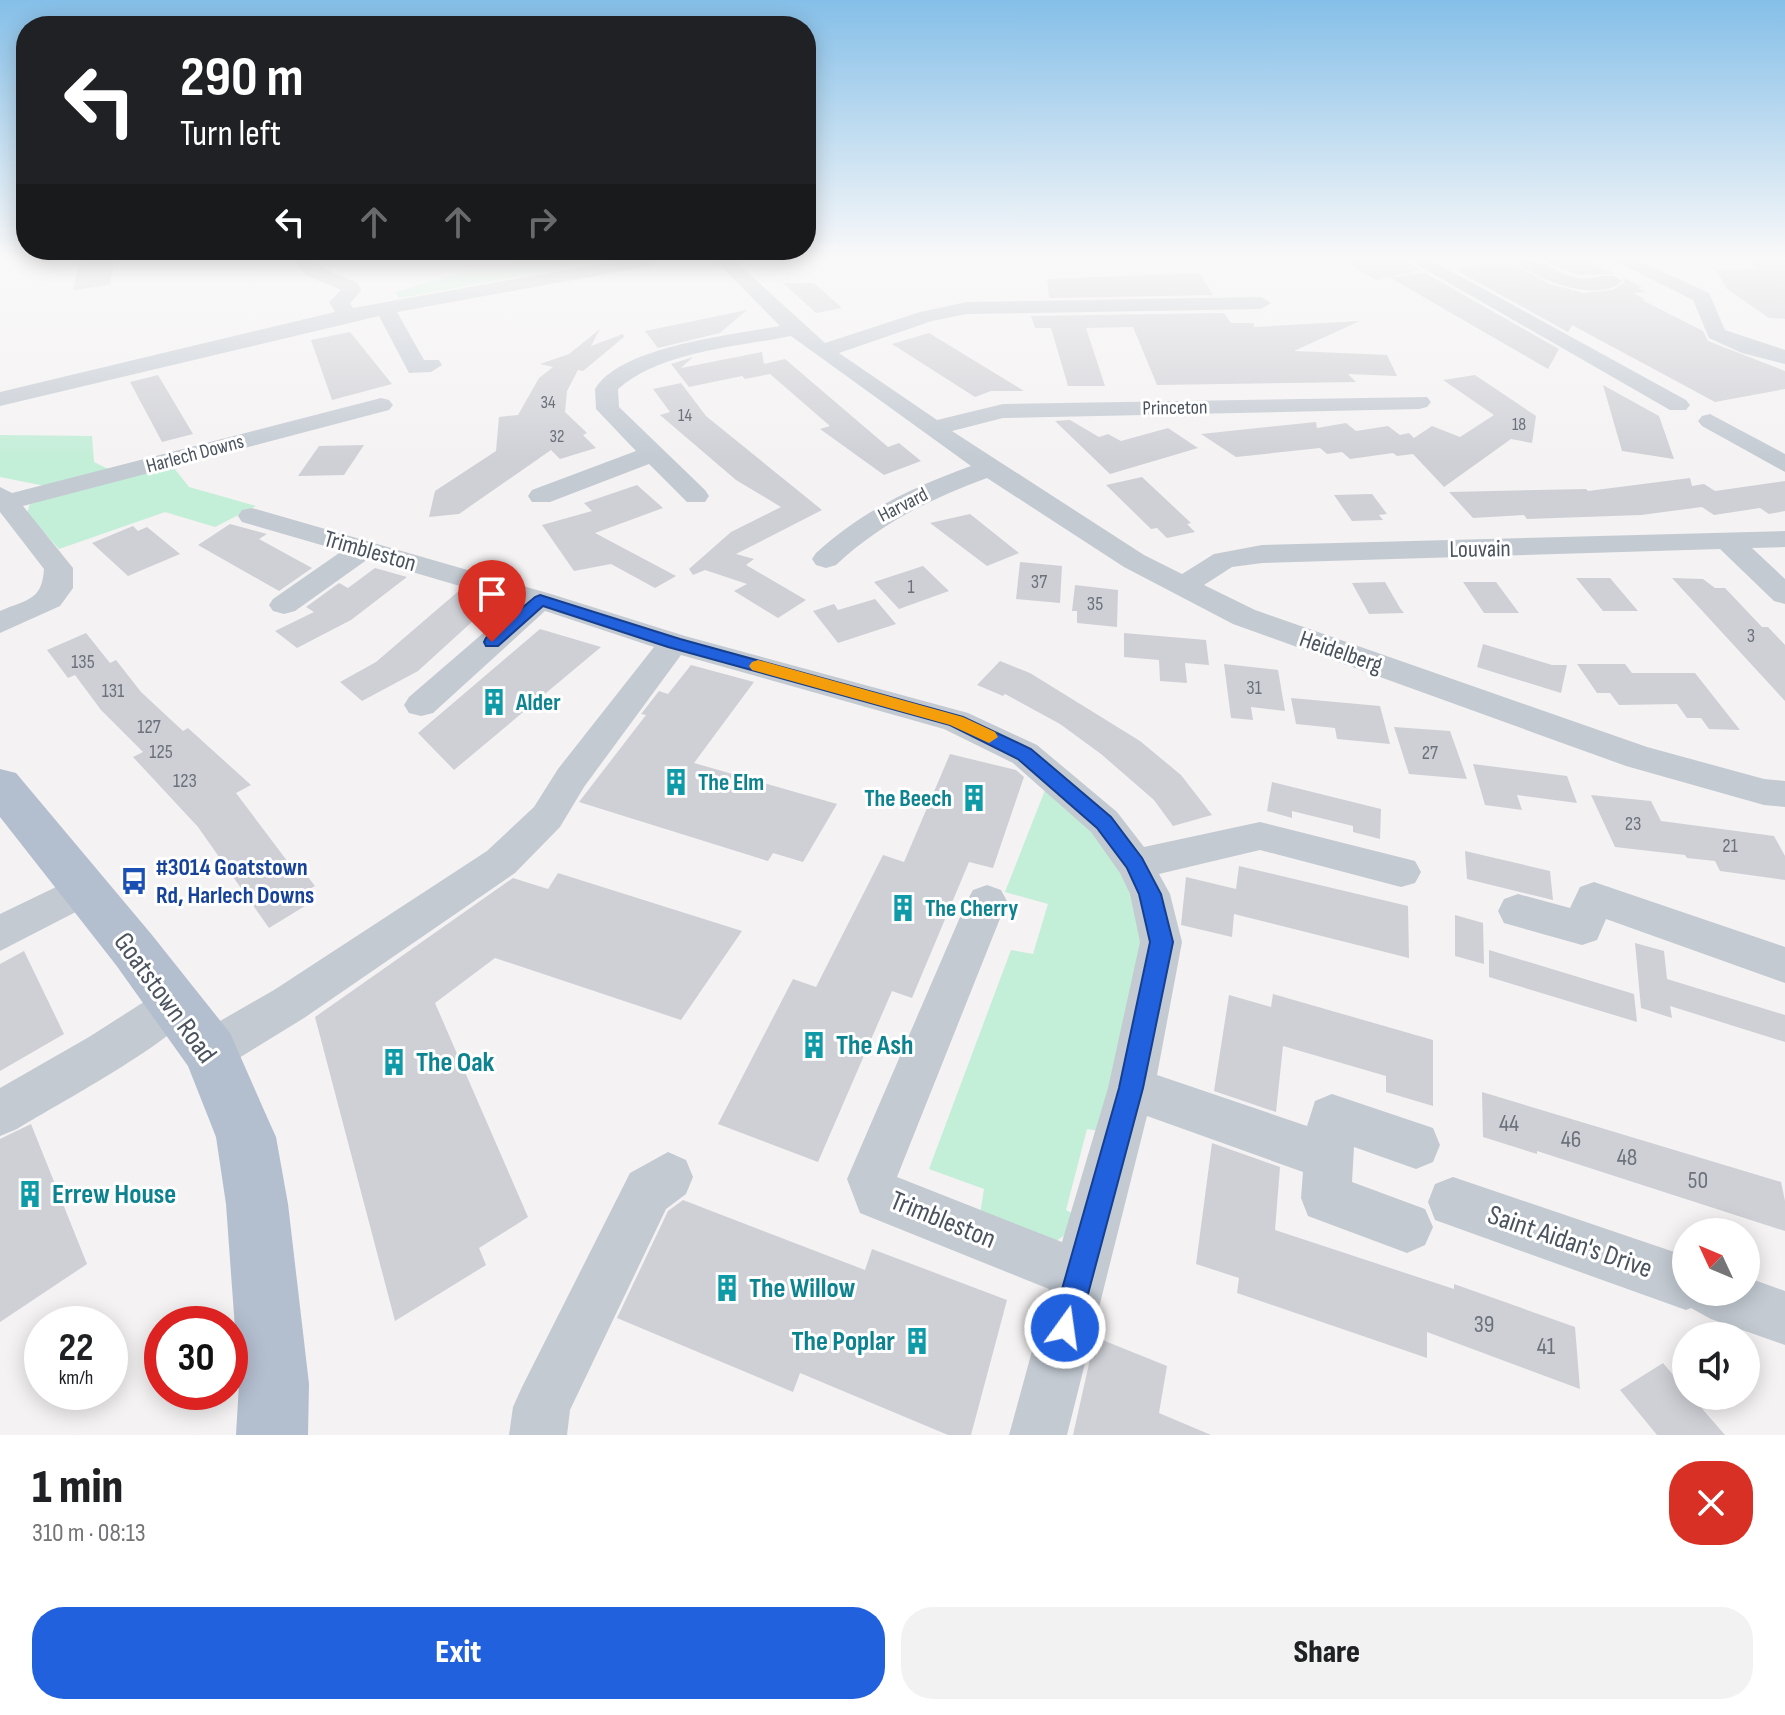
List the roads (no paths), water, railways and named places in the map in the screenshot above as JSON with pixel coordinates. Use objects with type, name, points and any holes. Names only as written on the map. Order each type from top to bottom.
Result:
[{"type":"main road","name":"Goatstown Road","points":[[0,785],[210,1051],[246,1137],[257,1204],[274,1384],[272,1435]]},
{"type":"street","points":[[0,399],[275,327]]},
{"type":"street","points":[[396,327],[417,368],[431,365]]},
{"type":"street","points":[[822,351],[894,327]]},
{"type":"street","points":[[974,327],[999,328]]},
{"type":"street","points":[[1540,327],[1678,405]]},
{"type":"street","points":[[1713,327],[1716,334],[1750,348],[1785,357]]},
{"type":"street","points":[[696,496],[608,409],[604,397],[607,387],[619,375],[652,360],[795,329]]},
{"type":"street","name":"Heidelberg","points":[[795,329],[933,429],[1134,561],[1244,617],[1638,757],[1764,792],[1785,794]]},
{"type":"street","name":"Princeton","points":[[933,429],[1003,411],[1419,402]]},
{"type":"street","name":"Harlech Downs","points":[[0,623],[49,600],[58,588],[59,568],[4,498],[381,405]]},
{"type":"street","points":[[1710,421],[1785,464]]},
{"type":"street","points":[[541,496],[651,454]]},
{"type":"street","name":"Harvard","points":[[826,559],[852,533],[909,498],[990,468]]},
{"type":"street","name":"Trimbleston","points":[[252,516],[540,600],[674,643],[956,721],[1025,754],[1104,822],[1135,864],[1150,894],[1161,942],[1131,1088],[1038,1435]]},
{"type":"street","name":"Louvain","points":[[1183,586],[1224,560],[1262,554],[1730,543],[1785,539]]},
{"type":"street","points":[[1730,543],[1785,595]]},
{"type":"street","points":[[284,605],[364,549]]},
{"type":"street","points":[[421,705],[540,600]]},
{"type":"street","points":[[210,1051],[289,1004],[501,862],[547,817],[571,778],[674,643]]},
{"type":"street","points":[[1135,864],[1260,836],[1401,872]]},
{"type":"street","points":[[0,934],[85,889]]},
{"type":"street","points":[[1518,911],[1582,928],[1594,898],[1785,965]]},
{"type":"street","name":"Trimbleston","points":[[987,901],[872,1179],[878,1195],[1079,1275]]},
{"type":"street","points":[[0,1113],[105,1052],[176,1005]]},
{"type":"street","points":[[1131,1088],[1328,1157]]},
{"type":"street","points":[[1407,1227],[1326,1198],[1332,1117],[1416,1145]]},
{"type":"street","points":[[538,1435],[542,1407],[648,1191],[668,1177]]},
{"type":"street","name":"Saint Aidan's Drive","points":[[1453,1202],[1672,1278]]},
{"type":"street","points":[[1751,1306],[1785,1318]]},
{"type":"place","name":"Alder","points":[[494,702]]},
{"type":"place","name":"The Elm","points":[[676,782]]},
{"type":"place","name":"The Beech","points":[[974,798]]},
{"type":"place","name":"#3014 Goatstown Rd, Harlech Downs","points":[[134,881]]},
{"type":"place","name":"The Cherry","points":[[903,908]]},
{"type":"place","name":"The Ash","points":[[814,1045]]},
{"type":"place","name":"The Oak","points":[[394,1062]]},
{"type":"place","name":"Errew House","points":[[30,1194]]},
{"type":"place","name":"The Willow","points":[[727,1288]]},
{"type":"place","name":"The Poplar","points":[[917,1341]]}]
